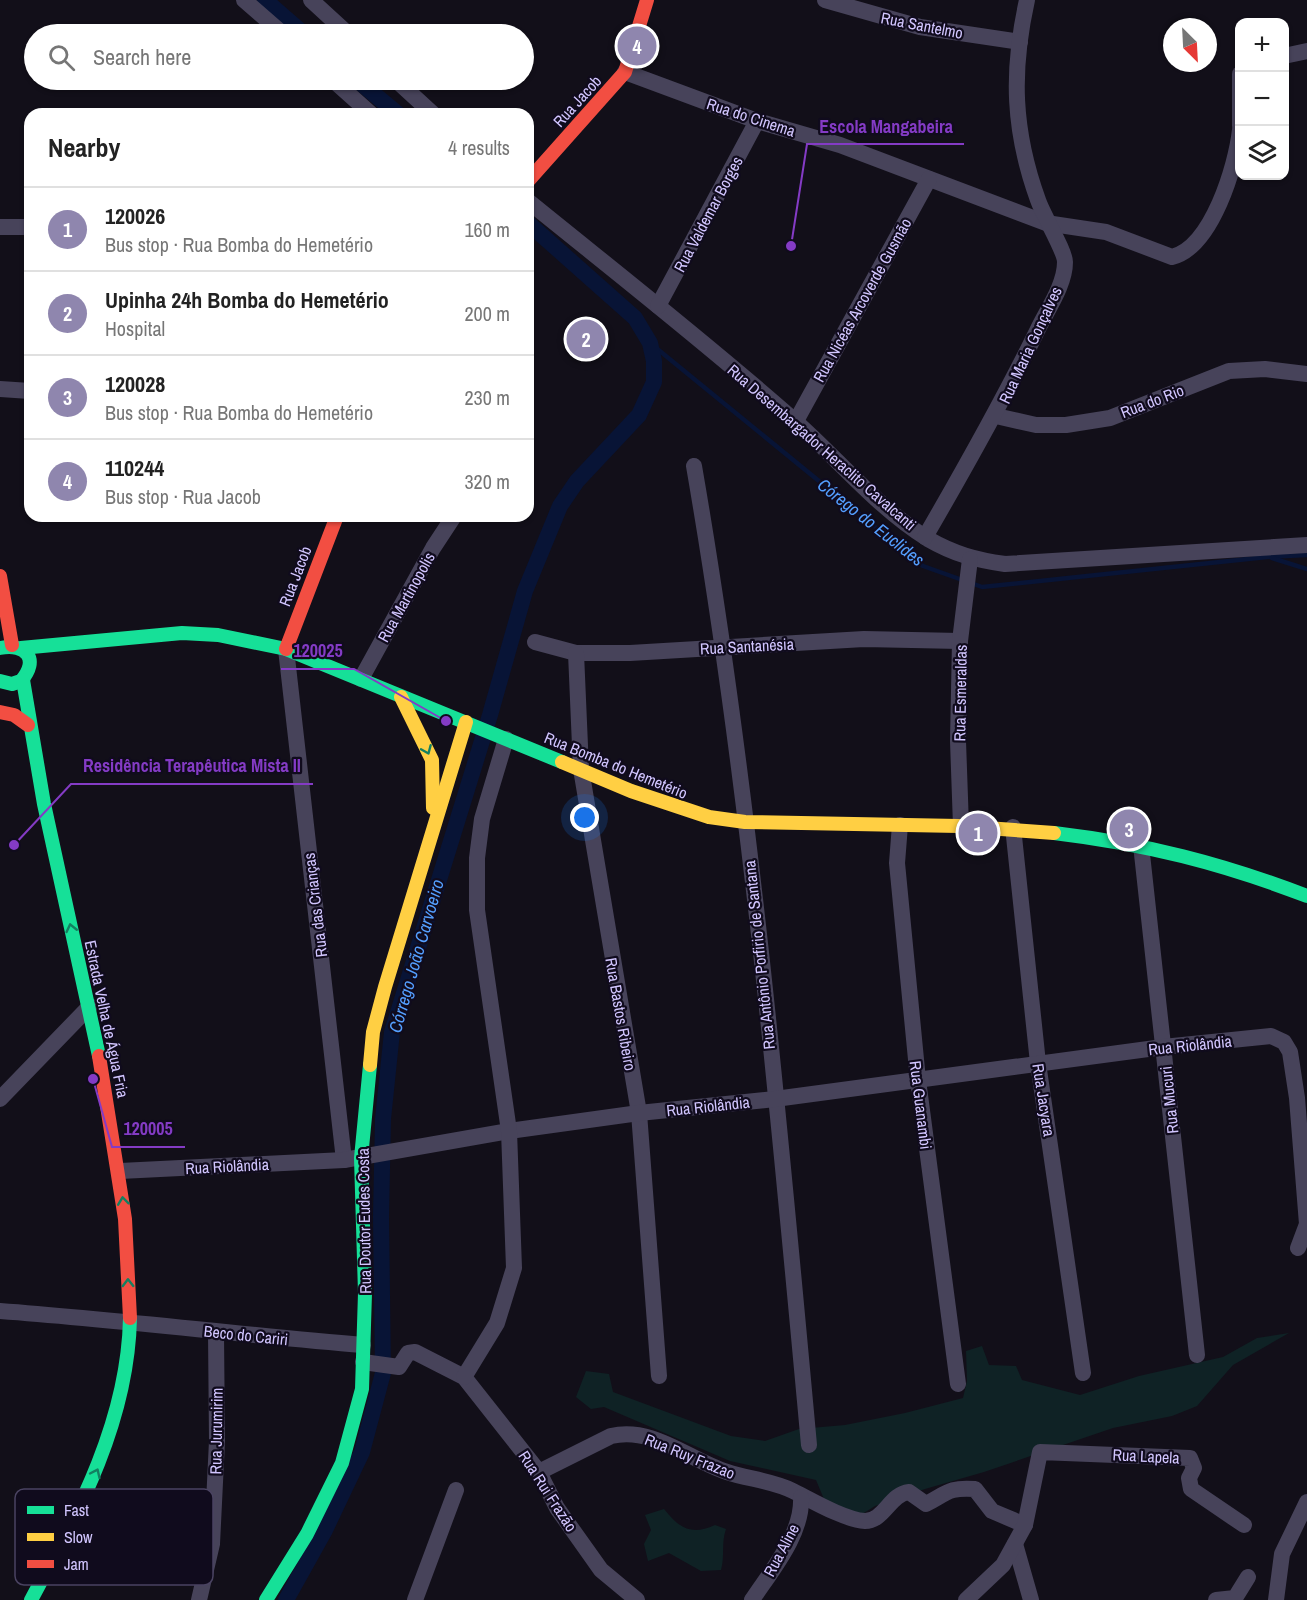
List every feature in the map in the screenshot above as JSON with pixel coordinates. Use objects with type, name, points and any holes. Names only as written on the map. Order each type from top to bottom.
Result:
[{"type":"main road","name":"Rua Jacob","points":[[534,174],[625,72],[647,0]]},
{"type":"main road","name":"Rua Jacob","points":[[286,649],[336,522]]},
{"type":"main road","points":[[0,576],[11,647],[28,656],[30,666],[22,680],[14,684],[0,681]]},
{"type":"main road","name":"Rua Bomba do Hemetério","points":[[11,647],[105,641],[138,635],[218,635],[286,649],[631,791],[709,817],[745,822],[1013,827],[1141,845],[1270,879],[1307,896]]},
{"type":"main road","name":"Rua Bomba do Hemetério","points":[[30,666],[105,641]]},
{"type":"main road","name":"Estrada Velha de Água Fria","points":[[22,680],[28,725],[63,892],[90,1006],[120,1171],[127,1230],[129,1320],[123,1384],[105,1454],[88,1489]]},
{"type":"main road","points":[[401,697],[432,760],[434,829]]},
{"type":"main road","points":[[0,712],[14,715],[28,725]]},
{"type":"main road","name":"Rua Doutor Eudes Costa","points":[[266,1600],[307,1534],[342,1463],[362,1389],[368,1357],[365,1293],[353,1159],[373,1032],[434,829],[472,724]]},
{"type":"main road","name":"Estrada Velha de Água Fria","points":[[31,1600],[39,1585]]},
{"type":"street","points":[[244,0],[272,24]]},
{"type":"street","points":[[311,0],[337,24]]},
{"type":"street","name":"Rua Santelmo","points":[[825,0],[920,27],[1020,42]]},
{"type":"street","name":"Rua Maria Gonçalves","points":[[925,537],[996,416],[1055,295],[1064,270],[1063,252],[1046,223],[1032,185],[1020,136],[1014,96],[1027,0]]},
{"type":"street","points":[[1289,55],[1307,51]]},
{"type":"street","name":"Rua do Cinema","points":[[625,72],[757,121],[840,145],[1046,223],[1106,232],[1164,255],[1177,255],[1194,241],[1213,218],[1235,160]]},
{"type":"street","points":[[344,90],[364,108]]},
{"type":"street","points":[[407,90],[426,108]]},
{"type":"street","name":"Rua Valdemar Borges","points":[[658,306],[757,121]]},
{"type":"street","name":"Rua Nicéas Arcoverde Gusmão","points":[[796,421],[929,179]]},
{"type":"street","name":"Rua Desembargador Heraclito Cavalcanti","points":[[534,206],[796,421],[881,502],[925,537],[970,565],[1045,563],[1307,545]]},
{"type":"street","points":[[0,227],[24,227]]},
{"type":"street","name":"Rua do Rio","points":[[996,416],[1036,425],[1066,425],[1110,418],[1229,371],[1265,369],[1307,374]]},
{"type":"street","points":[[0,389],[24,391]]},
{"type":"street","name":"Rua Antônio Porfirio de Santana","points":[[694,466],[723,647],[745,822],[809,1445]]},
{"type":"street","name":"Rua Martinopolis","points":[[361,679],[433,548],[450,522]]},
{"type":"street","name":"Rua Esmeraldas","points":[[961,826],[958,741],[960,641],[970,565]]},
{"type":"street","name":"Rua Santanésia","points":[[535,642],[576,653],[630,653],[864,639],[960,641]]},
{"type":"street","name":"Rua das Crianças","points":[[286,649],[353,1159]]},
{"type":"street","name":"Rua Bastos Ribeiro","points":[[576,653],[581,769],[639,1113],[659,1376]]},
{"type":"street","points":[[464,1377],[497,1323],[514,1269],[509,1131],[477,910],[477,858],[482,819],[501,736]]},
{"type":"street","name":"Rua Guanambi","points":[[900,825],[897,863],[918,1080],[958,1384]]},
{"type":"street","name":"Rua Jacyara","points":[[1013,827],[1038,1063],[1083,1373]]},
{"type":"street","name":"Rua Mucuri","points":[[1141,845],[1197,1355]]},
{"type":"street","points":[[0,1099],[90,1006]]},
{"type":"street","name":"Rua Riolândia","points":[[120,1171],[353,1159],[509,1131],[639,1113],[775,1099],[1163,1047],[1271,1036],[1284,1042],[1290,1052],[1302,1096]]},
{"type":"street","points":[[1298,1248],[1307,1224],[1302,1096]]},
{"type":"street","name":"Beco do Cariri","points":[[0,1311],[129,1320],[368,1357],[396,1367],[402,1365],[408,1353],[415,1352],[464,1377]]},
{"type":"street","name":"Rua Jurumirim","points":[[213,1523],[217,1441],[216,1333]]},
{"type":"street","name":"Rua Rui Frazão","points":[[464,1377],[539,1472],[557,1508],[596,1564],[637,1600]]},
{"type":"street","name":"Rua Ruy Frazao","points":[[539,1472],[611,1436],[623,1433],[657,1440],[724,1471],[791,1490],[801,1497],[864,1521],[875,1517],[903,1493],[909,1492],[926,1504],[949,1489],[975,1489],[992,1511],[1025,1525]]},
{"type":"street","name":"Rua Lapela","points":[[1025,1525],[1033,1476],[1040,1452],[1190,1458],[1194,1468],[1189,1478],[1191,1489],[1244,1525]]},
{"type":"street","points":[[415,1600],[456,1490]]},
{"type":"street","name":"Rua Aline","points":[[752,1600],[775,1566],[793,1533],[800,1511],[801,1497]]},
{"type":"street","points":[[1276,1600],[1282,1554],[1306,1509]]},
{"type":"street","points":[[966,1600],[1003,1564],[1025,1525]]},
{"type":"street","points":[[1015,1544],[1031,1600]]},
{"type":"street","points":[[1216,1600],[1235,1598],[1248,1577]]},
{"type":"green space","points":[[1289,1333],[1233,1365],[1197,1406],[1172,1416],[1113,1428],[984,1472],[925,1489],[875,1506],[851,1521],[826,1504],[816,1480],[730,1461],[604,1407],[591,1409],[576,1397],[586,1371],[609,1374],[613,1392],[731,1436],[765,1441],[799,1429],[845,1425],[963,1398],[967,1381],[966,1351],[982,1346],[989,1365],[1016,1366],[1022,1380],[1080,1395],[1139,1376],[1223,1357],[1257,1338]]},
{"type":"green space","points":[[664,1509],[680,1525],[692,1530],[715,1525],[726,1529],[721,1570],[701,1571],[669,1553],[648,1561],[644,1544],[651,1530],[645,1515]]},
{"type":"waterway","name":"Córego do Euclides","points":[[265,0],[293,24]]},
{"type":"waterway","name":"Córego do Euclides","points":[[369,90],[391,108]]},
{"type":"waterway","name":"Córrego João Carvoeiro","points":[[286,1600],[325,1530],[362,1452],[383,1373],[381,1217],[383,1119],[392,1032],[490,715],[525,591],[560,506],[577,481],[639,415],[654,382],[654,361],[650,343],[635,318],[534,228]]},
{"type":"waterway","name":"Córego do Euclides","points":[[650,343],[923,566],[982,587],[1267,557],[1307,555]]},
{"type":"waterway","points":[[1272,558],[1307,569]]},
{"type":"traffic: fast","points":[[21,648],[182,633],[218,635],[286,649],[562,762]]},
{"type":"traffic: fast","points":[[0,648],[23,650],[30,660],[27,673],[21,681],[12,684],[0,681]]},
{"type":"traffic: fast","points":[[23,680],[44,804],[99,1056]]},
{"type":"traffic: fast","points":[[1054,833],[1183,856],[1307,896]]},
{"type":"traffic: fast","points":[[266,1600],[307,1534],[342,1463],[362,1389],[365,1293],[361,1158],[370,1065]]},
{"type":"traffic: fast","points":[[87,1489],[110,1429],[120,1393],[127,1356],[130,1318]]},
{"type":"traffic: fast","points":[[31,1600],[39,1585]]},
{"type":"traffic: slow","points":[[401,697],[432,760],[433,808]]},
{"type":"traffic: slow","points":[[370,1065],[373,1032],[385,987],[466,722]]},
{"type":"traffic: slow","points":[[562,762],[631,791],[709,817],[745,822],[959,826],[1054,833]]},
{"type":"traffic: jam","points":[[534,174],[625,72],[647,0]]},
{"type":"traffic: jam","points":[[286,649],[335,522]]},
{"type":"traffic: jam","points":[[0,576],[12,645]]},
{"type":"traffic: jam","points":[[0,712],[14,715],[28,725]]},
{"type":"traffic: jam","points":[[99,1056],[125,1219],[130,1318]]},
{"type":"place","name":"110244","points":[[637,46]]},
{"type":"place","name":"Escola Mangabeira","points":[[791,246]]},
{"type":"place","name":"Upinha 24h Bomba do Hemetério","points":[[586,339]]},
{"type":"place","name":"120025","points":[[446,721]]},
{"type":"place","name":"120028","points":[[1129,829]]},
{"type":"place","name":"120026","points":[[978,833]]},
{"type":"place","name":"Residência Terapêutica Mista II","points":[[14,845]]},
{"type":"place","name":"120005","points":[[93,1079]]}]
